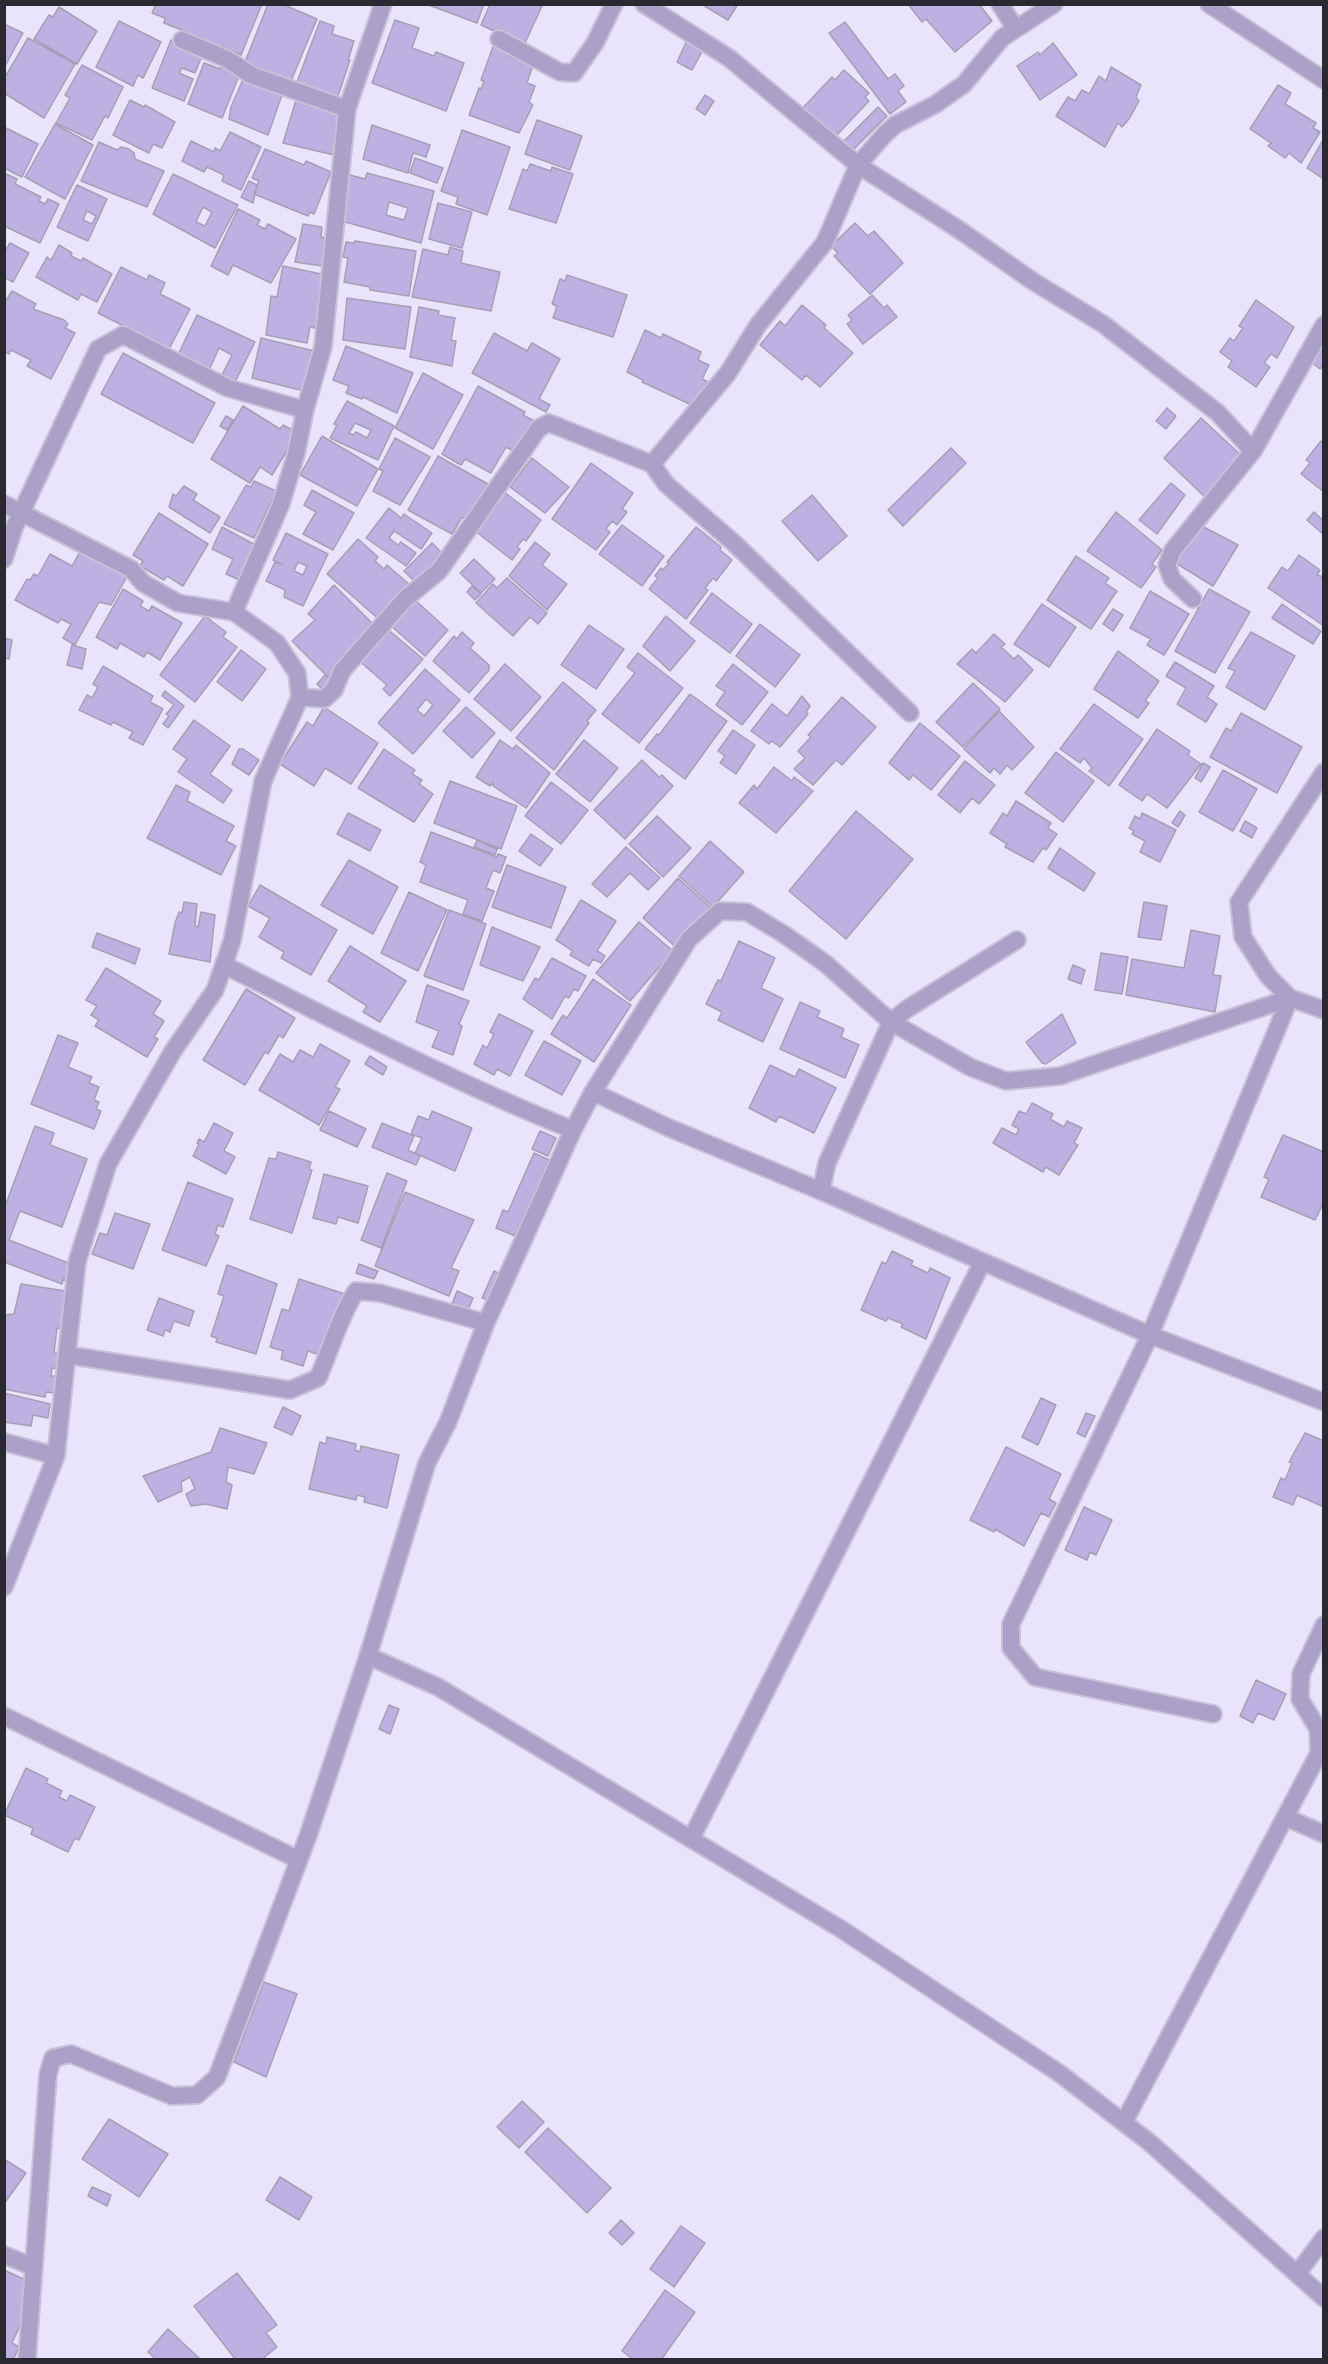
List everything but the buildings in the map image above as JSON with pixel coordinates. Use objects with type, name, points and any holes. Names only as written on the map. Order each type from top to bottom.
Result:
[{"type":"street","points":[[234,612],[281,504],[323,346],[348,110],[383,4]]},
{"type":"street","points":[[499,39],[560,72],[574,73],[595,43],[614,4]]},
{"type":"street","points":[[644,4],[729,58],[858,165],[1102,324],[1218,413],[1253,451]]},
{"type":"street","points":[[1000,4],[1015,28]]},
{"type":"street","points":[[652,464],[729,373],[759,325],[825,242],[858,165],[895,125],[936,104],[964,84],[1002,38],[1054,4]]},
{"type":"street","points":[[1209,4],[1323,80]]},
{"type":"street","points":[[182,40],[227,59],[251,75],[348,110]]},
{"type":"street","points":[[1193,599],[1172,579],[1167,565],[1173,550],[1253,451],[1323,325]]},
{"type":"street","points":[[4,559],[22,513],[98,349],[123,335],[228,388],[305,410]]},
{"type":"street","points":[[300,697],[324,699],[334,690],[342,671],[405,598],[439,571],[539,428],[549,423],[652,464],[666,484],[734,543],[910,713]]},
{"type":"street","points":[[4,504],[131,569],[143,583],[178,603],[234,612],[278,643],[297,673],[300,697],[263,781],[232,941],[215,990],[173,1051],[108,1164],[78,1262],[56,1456],[4,1587]]},
{"type":"street","points":[[1323,772],[1239,902],[1243,937],[1268,976],[1290,998],[1323,1010]]},
{"type":"street","points":[[27,2360],[48,2074],[53,2058],[72,2054],[171,2096],[197,2095],[217,2076],[299,1860],[368,1656],[427,1463],[448,1422],[486,1323],[573,1130],[689,939],[720,911],[747,912],[826,964],[891,1022],[970,1067],[1006,1081],[1060,1076],[1290,998]]},
{"type":"street","points":[[821,1191],[827,1163],[891,1022],[907,1009],[1017,939]]},
{"type":"street","points":[[224,965],[384,1045],[516,1107],[573,1130]]},
{"type":"street","points":[[1213,1714],[1035,1677],[1011,1648],[1011,1624],[1149,1335],[1290,998]]},
{"type":"street","points":[[594,1092],[667,1127],[821,1191],[1149,1335],[1323,1402]]},
{"type":"street","points":[[691,1839],[982,1263]]},
{"type":"street","points":[[68,1355],[290,1390],[318,1378],[343,1313],[356,1291],[380,1293],[486,1323]]},
{"type":"street","points":[[4,1442],[56,1456]]},
{"type":"street","points":[[1124,2122],[1319,1753],[1318,1729],[1300,1699],[1301,1674],[1323,1625]]},
{"type":"street","points":[[368,1656],[438,1687],[841,1929],[1059,2073],[1124,2122],[1323,2298]]},
{"type":"street","points":[[4,1716],[299,1860]]},
{"type":"street","points":[[1285,1817],[1323,1834]]},
{"type":"street","points":[[1297,2274],[1323,2238]]},
{"type":"street","points":[[4,2254],[34,2267]]}]
